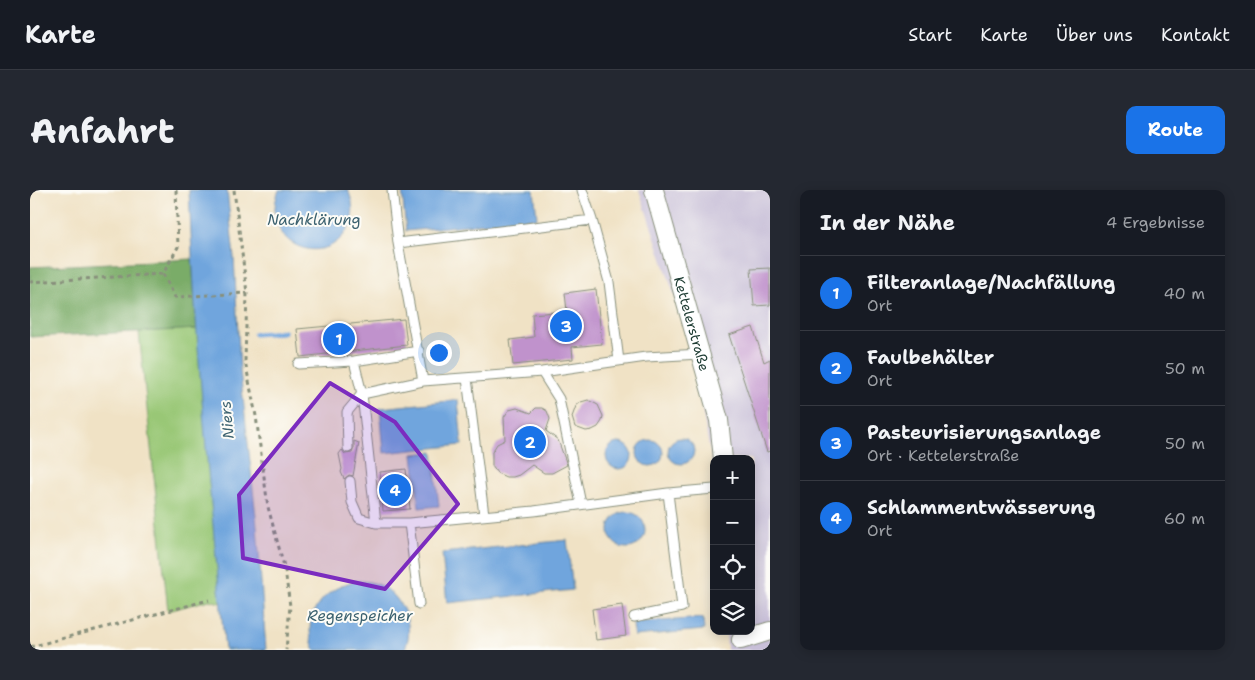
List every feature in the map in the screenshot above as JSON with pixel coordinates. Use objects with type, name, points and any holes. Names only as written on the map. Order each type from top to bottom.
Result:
[{"type":"street","name":"Kettelerstraße","points":[[654,190],[719,420],[723,455]]},
{"type":"street","points":[[741,640],[770,631]]},
{"type":"lane","points":[[392,190],[398,243],[423,381]]},
{"type":"lane","points":[[582,190],[609,282],[619,361]]},
{"type":"lane","points":[[398,243],[592,220]]},
{"type":"lane","points":[[298,364],[354,361],[419,351]]},
{"type":"lane","points":[[348,448],[347,412],[362,394],[423,381],[542,372],[646,357],[700,354]]},
{"type":"lane","points":[[354,361],[362,394],[376,523]]},
{"type":"lane","points":[[542,372],[560,399],[581,504]]},
{"type":"lane","points":[[467,378],[484,515]]},
{"type":"lane","points":[[350,481],[352,502],[359,518],[376,523],[409,523],[534,511],[668,493],[710,489]]},
{"type":"lane","points":[[634,617],[682,607],[668,493]]},
{"type":"lane","points":[[409,523],[420,604]]},
{"type":"path","points":[[163,274],[178,247],[176,190]]},
{"type":"path","points":[[234,190],[247,293],[246,361],[256,416],[268,507],[285,570],[290,606],[286,650]]},
{"type":"path","points":[[30,282],[163,274]]},
{"type":"path","points":[[163,274],[175,297],[247,293]]},
{"type":"path","points":[[30,647],[209,600]]},
{"type":"highlighted area","points":[[330,383],[395,422],[458,504],[385,589],[243,558],[239,495]]},
{"type":"shaded area","points":[[639,190],[770,190],[770,650],[727,650],[726,635],[755,635],[755,455],[711,455],[689,339]]},
{"type":"green space","points":[[192,259],[197,329],[30,337],[30,267]]},
{"type":"green space","points":[[197,329],[221,603],[209,600],[168,611],[139,332]]},
{"type":"water","name":"Niers","points":[[189,190],[227,190],[234,257],[240,370],[257,526],[266,650],[225,650],[199,363]]},
{"type":"water","name":"Nachklärung","points":[[279,190],[348,190],[353,210],[347,230],[336,242],[323,248],[309,249],[296,245],[285,237],[277,224],[275,209]]},
{"type":"water","points":[[402,190],[534,190],[537,218],[406,231]]},
{"type":"water","points":[[458,400],[462,445],[384,453],[380,408]]},
{"type":"water","points":[[681,438],[690,442],[694,451],[690,460],[681,464],[672,460],[668,451],[672,442]]},
{"type":"water","points":[[650,440],[659,444],[663,453],[659,462],[650,466],[641,462],[637,453],[641,444]]},
{"type":"water","points":[[619,443],[628,447],[632,456],[628,465],[619,469],[610,465],[606,456],[610,447]]},
{"type":"water","points":[[433,452],[439,506],[419,508],[413,454]]},
{"type":"water","points":[[627,512],[634,513],[640,517],[644,523],[644,537],[640,543],[634,547],[627,548],[620,547],[614,543],[610,537],[609,530],[610,523],[614,517],[620,513]]},
{"type":"water","points":[[567,540],[573,590],[447,603],[442,553]]},
{"type":"water","name":"Regenspeicher","points":[[355,581],[369,582],[382,586],[396,598],[408,623],[409,632],[404,650],[315,650],[310,626],[317,606],[333,590]]},
{"type":"water","points":[[703,618],[704,630],[634,636],[633,623]]},
{"type":"building","points":[[770,268],[770,305],[754,306],[751,269]]},
{"type":"building","points":[[596,289],[602,344],[572,347],[573,359],[513,365],[510,340],[534,337],[532,314],[567,311],[565,293]]},
{"type":"building","points":[[404,319],[407,345],[300,357],[297,329]]},
{"type":"building","points":[[753,327],[764,362],[770,359],[770,451],[767,452],[729,335]]},
{"type":"building","points":[[588,400],[598,405],[603,416],[598,427],[586,431],[575,427],[572,417],[576,406]]},
{"type":"building","points":[[517,408],[531,413],[536,408],[542,408],[547,411],[550,419],[546,431],[558,440],[567,465],[552,473],[544,473],[532,465],[519,475],[513,477],[506,477],[497,473],[492,466],[492,452],[497,444],[505,440],[504,417],[509,410]]},
{"type":"building","points":[[354,441],[359,443],[353,476],[349,475],[344,479],[341,472],[339,454],[342,450],[345,454],[352,453]]},
{"type":"building","points":[[406,469],[410,509],[383,511],[380,472]]},
{"type":"building","points":[[622,605],[626,636],[596,640],[592,609]]},
{"type":"waterway","points":[[255,334],[284,332]]},
{"type":"place","name":"Pasteurisierungsanlage","points":[[566,326]]},
{"type":"place","name":"Filteranlage/Nachfällung","points":[[339,339]]},
{"type":"place","name":"Faulbehälter","points":[[530,442]]},
{"type":"place","name":"Schlammentwässerung","points":[[395,490]]}]
